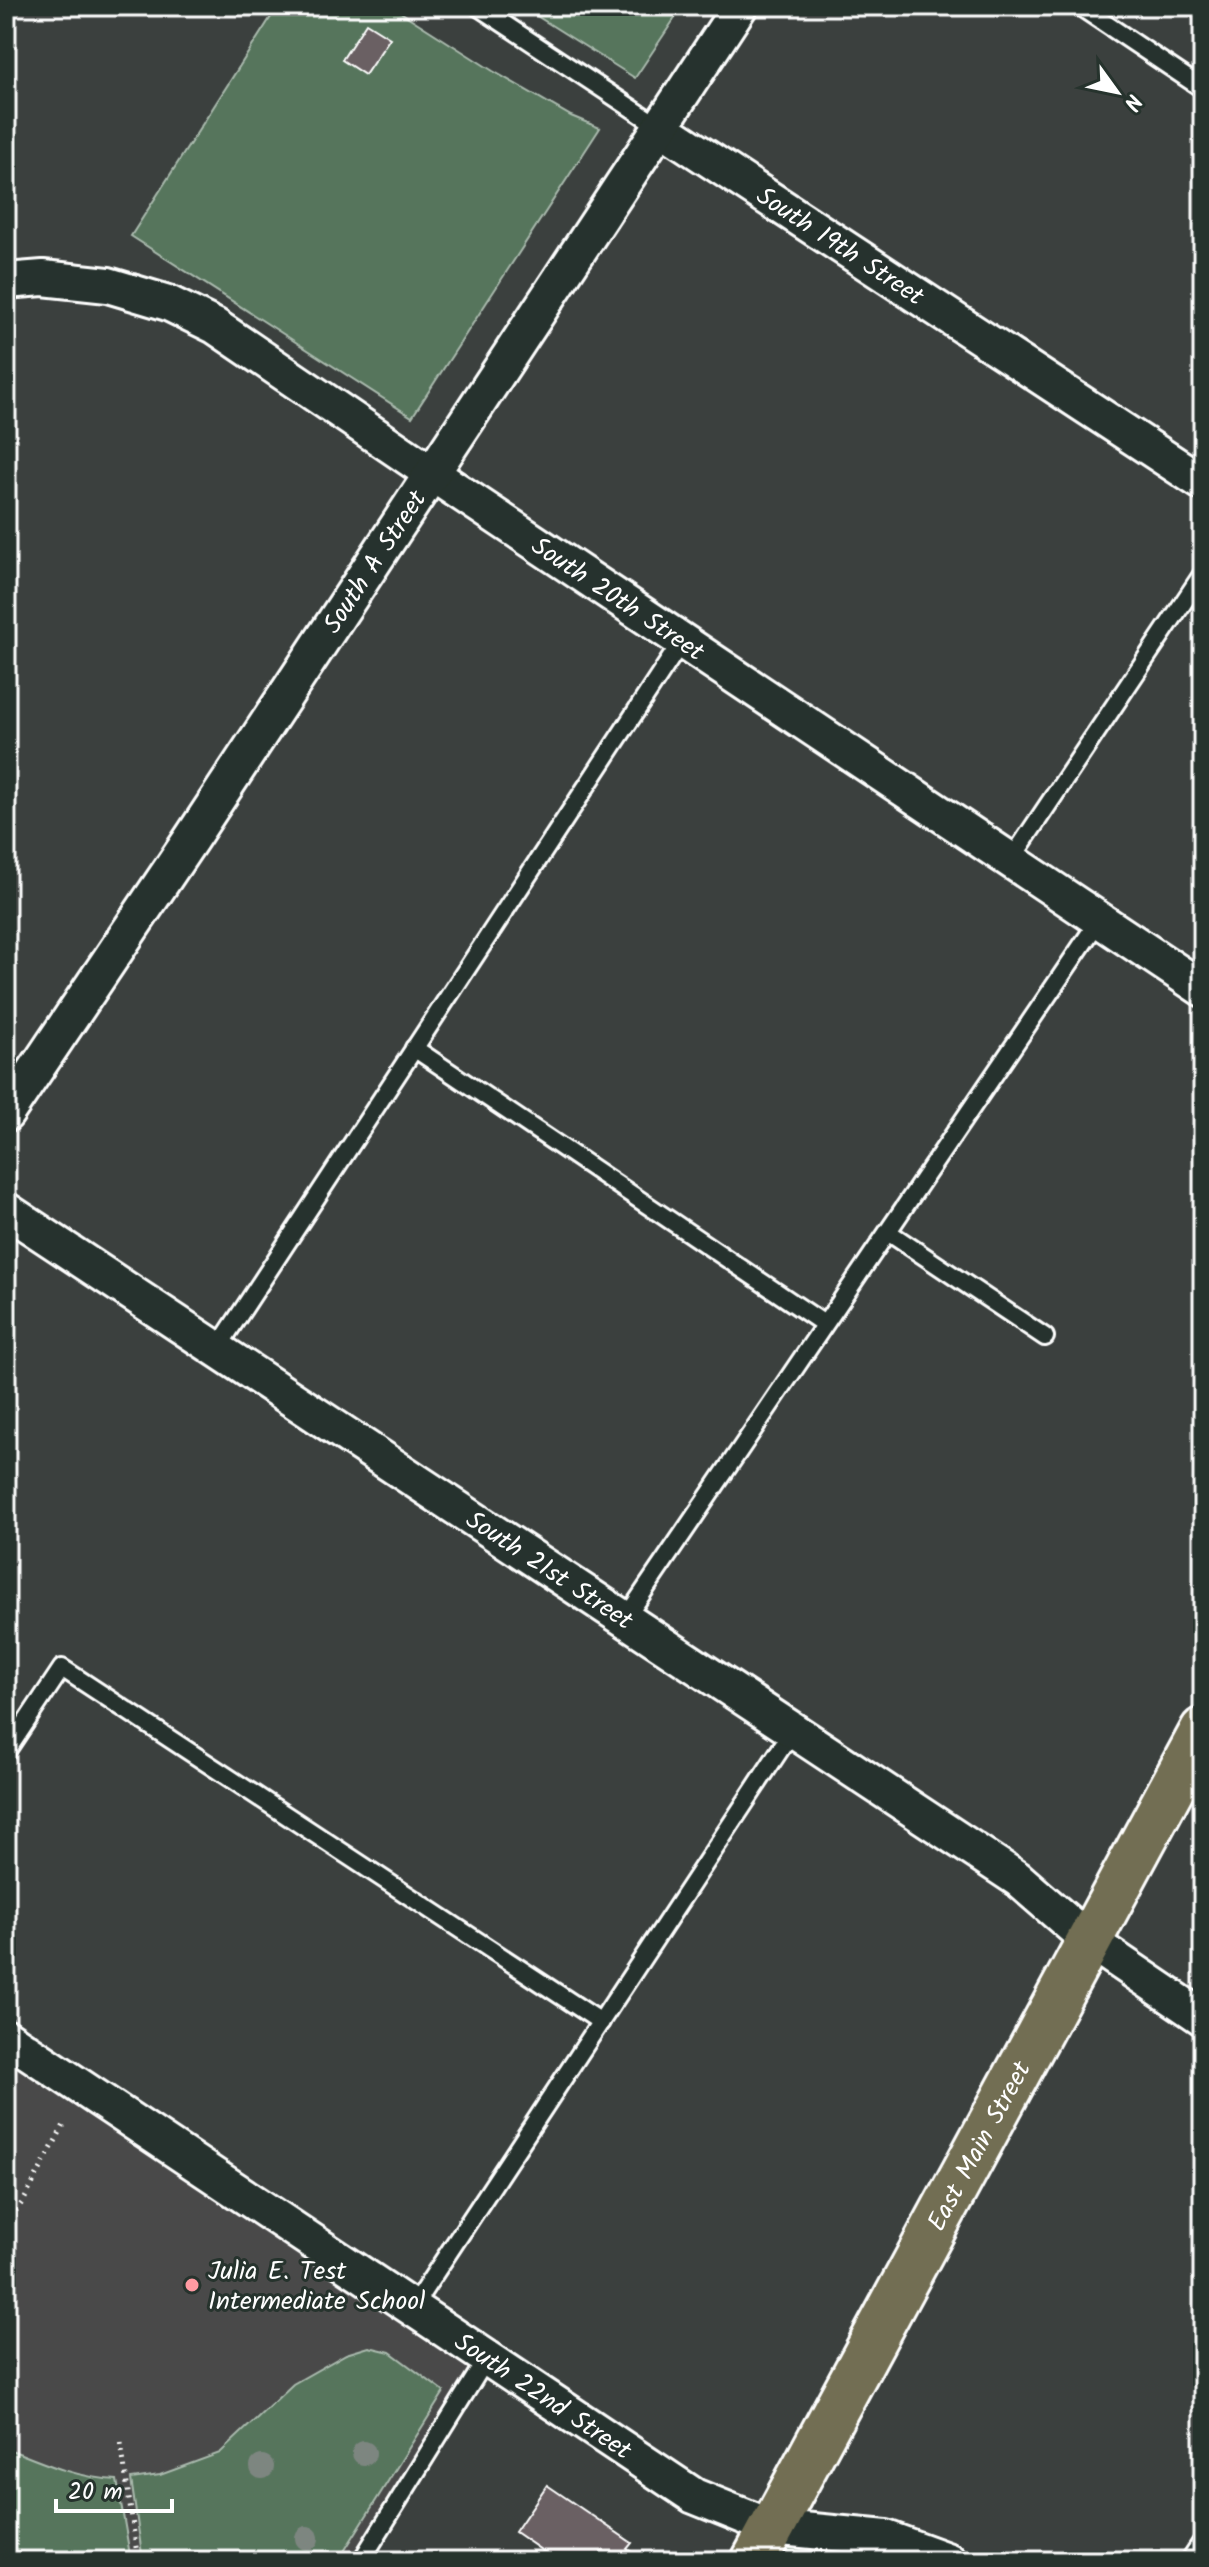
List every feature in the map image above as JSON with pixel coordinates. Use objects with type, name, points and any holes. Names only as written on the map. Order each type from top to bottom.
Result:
[{"type":"main road","name":"East Main Street","points":[[769,2550],[1088,1940],[1203,1730]]},
{"type":"street","name":"South A Street","points":[[6,1114],[740,6]]},
{"type":"street","name":"South 19th Street","points":[[660,127],[1203,483]]},
{"type":"street","name":"South 20th Street","points":[[6,281],[43,278],[108,285],[168,303],[215,326],[1203,989]]},
{"type":"street","name":"South 21st Street","points":[[6,1210],[1018,1879],[1088,1940],[1203,2018]]},
{"type":"street","name":"South 22nd Street","points":[[6,2037],[694,2496],[769,2550],[886,2538],[949,2561]]},
{"type":"lane","name":"South 19th Street","points":[[477,6],[660,127]]},
{"type":"lane","points":[[1079,6],[1203,89]]},
{"type":"lane","points":[[1011,860],[1203,573]]},
{"type":"lane","points":[[217,1349],[682,641]]},
{"type":"lane","points":[[625,1619],[1099,920]]},
{"type":"lane","points":[[414,1048],[824,1324]]},
{"type":"lane","points":[[888,1232],[1045,1337]]},
{"type":"lane","points":[[6,1752],[62,1668],[601,2022]]},
{"type":"lane","points":[[412,2308],[793,1730]]},
{"type":"lane","points":[[361,2561],[487,2358]]},
{"type":"lane","points":[[1189,2561],[1203,2540]]},
{"type":"path","points":[[6,2224],[24,2200],[83,2088]]},
{"type":"path","points":[[121,2443],[138,2561]]},
{"type":"shaded area","name":"Julia E. Test Intermediate School","points":[[6,2037],[487,2358],[361,2561],[6,2561]]},
{"type":"green space","points":[[278,6],[391,6],[493,71],[571,116],[600,128],[412,417],[131,236]]},
{"type":"green space","points":[[521,6],[683,6],[635,78]]},
{"type":"green space","points":[[369,2347],[390,2352],[444,2392],[338,2561],[143,2561],[131,2479],[160,2475],[220,2453],[293,2384],[346,2354]]},
{"type":"green space","points":[[6,2448],[74,2473],[117,2480],[131,2561],[15,2561],[6,2555]]},
{"type":"green space","points":[[771,2527],[949,2561],[754,2561]]},
{"type":"building","points":[[366,23],[390,38],[365,75],[342,60]]},
{"type":"building","points":[[547,2485],[632,2543],[627,2549],[641,2561],[552,2561],[554,2559],[515,2532]]},
{"type":"place","name":"Julia E. Test Intermediate School","points":[[192,2285]]}]
